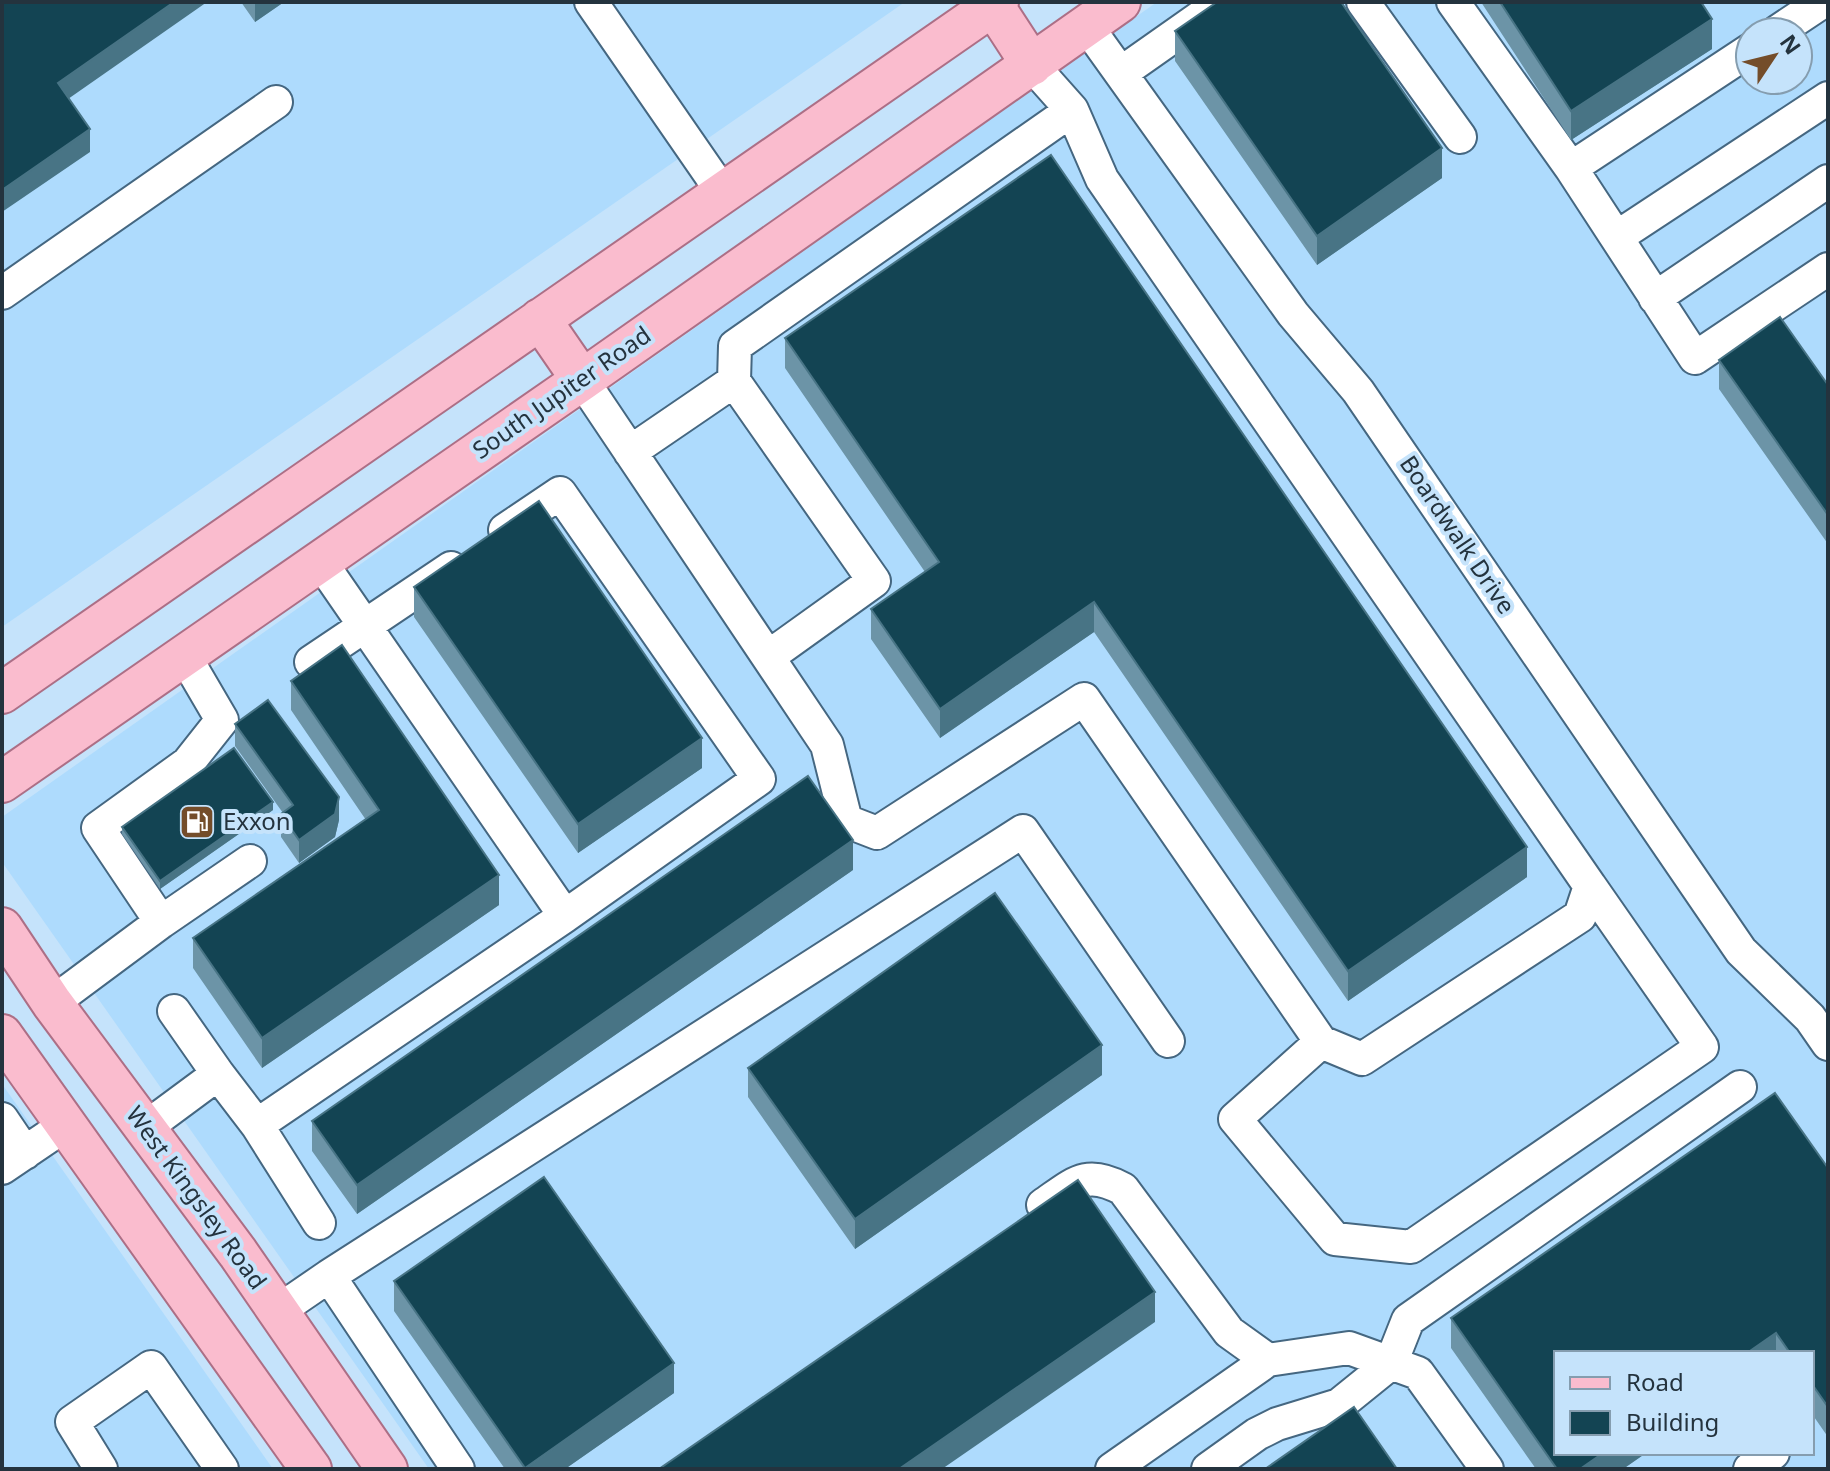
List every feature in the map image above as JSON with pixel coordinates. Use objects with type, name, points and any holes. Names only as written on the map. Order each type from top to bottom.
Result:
[{"type":"main road","name":"South Jupiter Road","points":[[2,782],[1120,2]]},
{"type":"main road","points":[[2,693],[994,3],[1032,65]]},
{"type":"main road","points":[[540,319],[582,380]]},
{"type":"main road","name":"West Kingsley Road","points":[[2,928],[52,1003],[278,1311],[387,1469]]},
{"type":"main road","points":[[2,1035],[311,1469]]},
{"type":"street","points":[[591,2],[723,193]]},
{"type":"street","points":[[1121,73],[1222,2]]},
{"type":"street","points":[[1363,2],[1460,137]]},
{"type":"street","points":[[1453,2],[1571,168],[1695,358],[1828,269]]},
{"type":"street","points":[[1801,16],[1822,2]]},
{"type":"street","name":"Boardwalk Drive","points":[[1086,25],[1293,314],[1358,391],[1741,951],[1822,1023]]},
{"type":"street","points":[[1571,168],[1734,61]]},
{"type":"street","points":[[1032,65],[1072,110],[1102,179],[1702,1047],[1411,1247],[1335,1239],[1235,1119],[1321,1042]]},
{"type":"street","points":[[1617,237],[1828,98]]},
{"type":"street","points":[[2,293],[276,102]]},
{"type":"street","points":[[768,657],[874,581],[734,381],[735,346],[1072,110]]},
{"type":"street","points":[[1655,298],[1828,181]]},
{"type":"street","points":[[582,380],[827,745],[846,821],[877,833],[1084,699],[1321,1042],[1362,1059],[1580,916],[1590,886]]},
{"type":"street","points":[[630,452],[734,381]]},
{"type":"street","points":[[257,1125],[565,916],[759,779],[560,493],[311,662]]},
{"type":"street","points":[[320,561],[565,916]]},
{"type":"street","points":[[161,922],[98,828],[188,763],[222,720],[184,655]]},
{"type":"street","points":[[278,1311],[1023,831],[1168,1041]]},
{"type":"street","points":[[52,1003],[250,861]]},
{"type":"street","points":[[174,1011],[257,1125],[319,1223]]},
{"type":"street","points":[[145,1128],[218,1074]]},
{"type":"street","points":[[1208,1469],[1257,1434],[1277,1424],[1339,1405],[1391,1363],[1408,1320],[1740,1087]]},
{"type":"street","points":[[2,1119],[14,1160],[67,1124]]},
{"type":"street","points":[[1013,1226],[1078,1181],[1105,1179],[1123,1189],[1229,1332],[1268,1360]]},
{"type":"street","points":[[329,1276],[458,1469]]},
{"type":"street","points":[[1112,1469],[1268,1360],[1349,1348],[1418,1373],[1487,1469]]},
{"type":"street","points":[[101,1469],[72,1422],[151,1367],[222,1469]]},
{"type":"street","points":[[1750,1469],[1770,1455]]},
{"type":"shaded area","points":[[2,2],[905,2],[2,627]]},
{"type":"shaded area","points":[[1157,2],[1828,2],[1828,1469],[429,1469],[2,862],[2,817]]},
{"type":"shaded area","points":[[2,1084],[273,1469],[2,1469]]},
{"type":"building","points":[[2,2],[174,2],[58,83],[90,129],[2,190]]},
{"type":"building","points":[[1217,2],[1341,2],[1442,148],[1317,236],[1175,31]]},
{"type":"building","points":[[1500,2],[1701,2],[1712,19],[1571,111]]},
{"type":"building","points":[[1051,155],[1527,847],[1348,971],[1094,602],[940,709],[871,609],[939,562],[785,338]]},
{"type":"building","points":[[1780,317],[1828,385],[1828,515],[1719,360]]},
{"type":"building","points":[[539,501],[702,738],[578,824],[414,587]]},
{"type":"building","points":[[342,645],[499,875],[262,1038],[193,938],[379,810],[291,681]]},
{"type":"building","points":[[268,700],[339,797],[335,814],[299,840],[281,814],[293,805],[235,724]]},
{"type":"building","name":"Exxon","points":[[234,748],[273,802],[160,881],[122,827]]},
{"type":"building","points":[[808,776],[853,840],[357,1185],[312,1121]]},
{"type":"building","points":[[995,893],[1102,1045],[855,1219],[748,1068]]},
{"type":"building","points":[[1775,1093],[1828,1168],[1828,1407],[1814,1387],[1814,1351],[1789,1351],[1776,1333],[1750,1351],[1554,1351],[1554,1455],[1600,1455],[1580,1469],[1557,1469],[1451,1318]]},
{"type":"building","points":[[544,1177],[674,1363],[525,1468],[394,1281]]},
{"type":"building","points":[[1078,1180],[1155,1292],[899,1469],[659,1469]]},
{"type":"building","points":[[1354,1407],[1397,1469],[1265,1469]]},
{"type":"place","name":"Exxon","points":[[197,822]]}]
